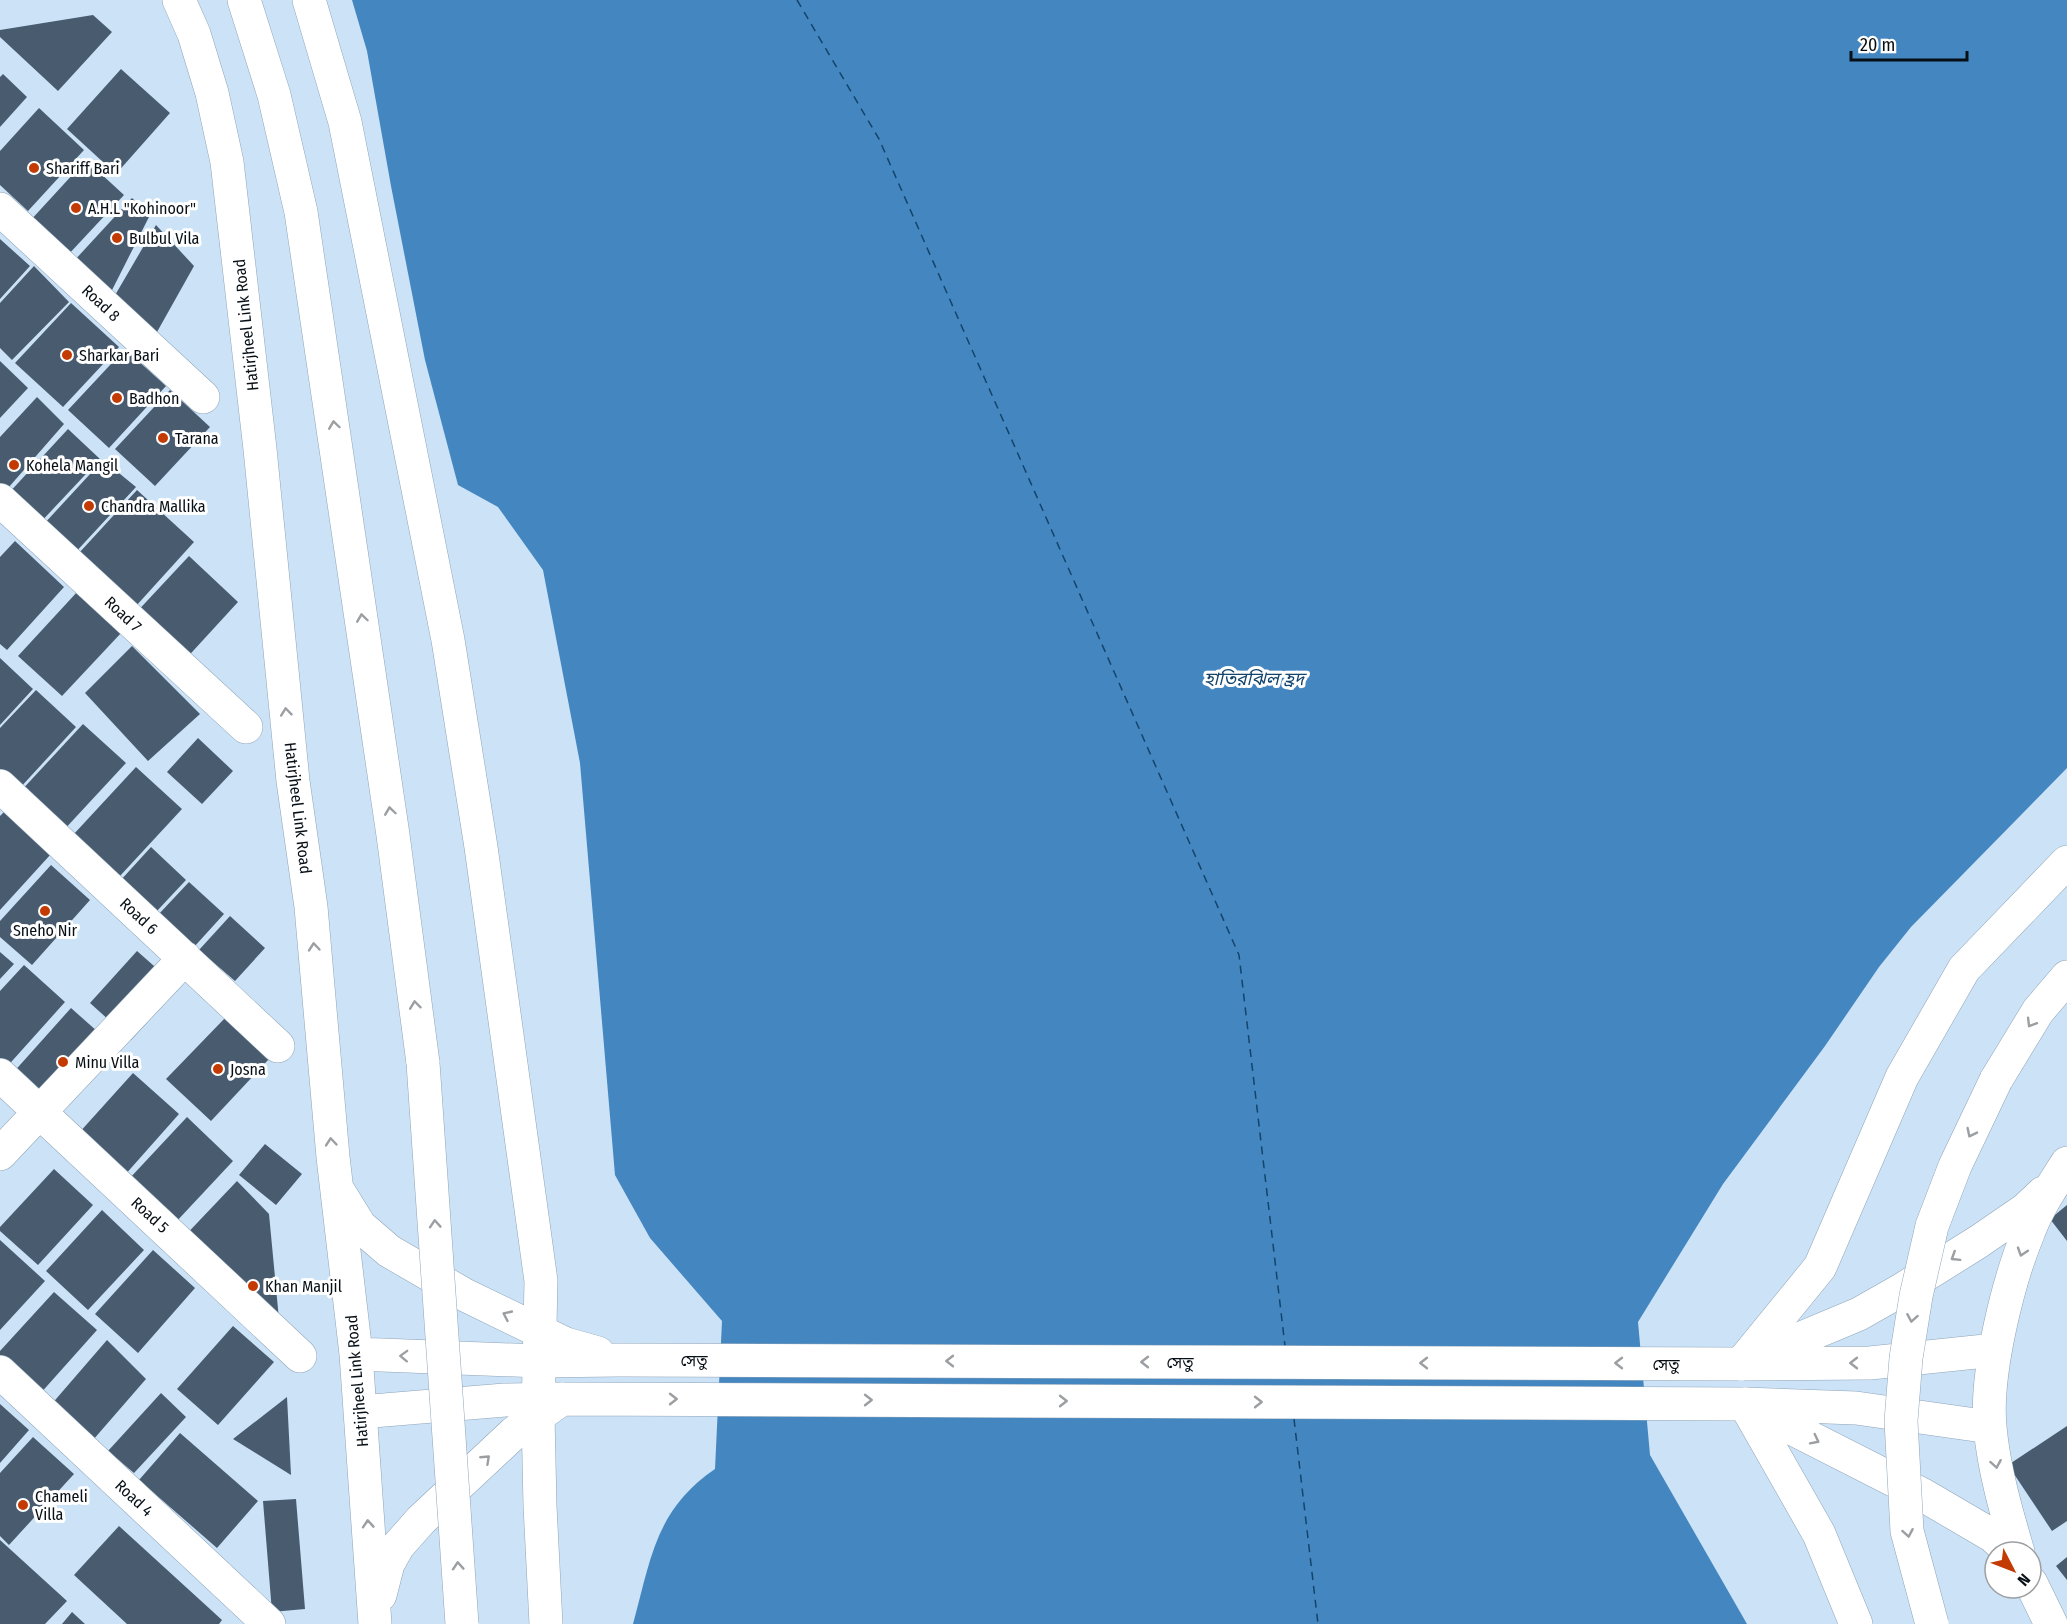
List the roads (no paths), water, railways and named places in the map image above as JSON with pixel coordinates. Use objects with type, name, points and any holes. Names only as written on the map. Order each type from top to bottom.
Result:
[{"type":"main road","name":"Hatirjheel Link Road","points":[[179,0],[194,34],[212,93],[227,162],[261,460],[293,781],[310,908],[336,1188],[357,1354],[375,1624]]},
{"type":"main road","points":[[244,0],[274,95],[301,212],[392,823],[423,1063],[462,1624]]},
{"type":"main road","points":[[309,0],[345,122],[448,640],[481,847],[541,1281],[539,1346],[546,1404],[540,1506],[546,1624]]},
{"type":"main road","name":"Road 8","points":[[0,209],[202,397]]},
{"type":"main road","name":"Road 7","points":[[0,500],[246,728]]},
{"type":"main road","name":"Road 6","points":[[0,786],[279,1046]]},
{"type":"main road","points":[[1741,1364],[1820,1267],[1902,1077],[1964,969],[2067,862]]},
{"type":"main road","points":[[0,1154],[185,958]]},
{"type":"main road","points":[[1932,1624],[1907,1531],[1901,1420],[1906,1358],[1916,1296],[1932,1226],[1955,1166],[1996,1080],[2038,1011],[2067,977]]},
{"type":"main road","name":"Road 5","points":[[0,1075],[300,1356]]},
{"type":"main road","points":[[1741,1364],[1859,1314],[1903,1289],[2026,1209],[2060,1174]]},
{"type":"main road","points":[[2015,1540],[2002,1497],[1990,1426],[1995,1350],[2010,1287],[2029,1231],[2060,1174]]},
{"type":"main road","name":"সেতু","points":[[336,1188],[360,1226],[389,1251],[463,1294],[539,1346],[566,1344],[620,1360],[1741,1364],[1870,1363],[1995,1350]]},
{"type":"main road","points":[[357,1354],[539,1346]]},
{"type":"main road","name":"Road 4","points":[[0,1372],[269,1624]]},
{"type":"main road","points":[[360,1412],[546,1404],[614,1398],[1745,1404],[1856,1408],[1990,1426]]},
{"type":"main road","points":[[375,1624],[382,1580],[398,1546],[421,1520],[546,1404]]},
{"type":"main road","points":[[1745,1404],[1923,1495],[1997,1540]]},
{"type":"main road","points":[[1745,1404],[1819,1534],[1857,1624]]},
{"type":"main road","points":[[2040,1600],[2051,1624]]},
{"type":"water","name":"হাতিরঝিল হ্রদ","points":[[352,0],[2067,0],[2067,768],[1911,927],[1879,967],[1825,1046],[1723,1184],[1638,1322],[1650,1455],[1747,1624],[633,1624],[651,1557],[667,1519],[679,1501],[715,1469],[722,1321],[650,1238],[615,1175],[580,763],[543,570],[498,507],[458,485],[425,360],[367,51]]},
{"type":"place","name":"Shariff Bari","points":[[34,168]]},
{"type":"place","name":"A.H.L \"Kohinoor\"","points":[[76,208]]},
{"type":"place","name":"Bulbul Vila","points":[[117,238]]},
{"type":"place","name":"Sharkar Bari","points":[[67,355]]},
{"type":"place","name":"Badhon","points":[[117,398]]},
{"type":"place","name":"Tarana","points":[[163,438]]},
{"type":"place","name":"Kohela Mangil","points":[[14,465]]},
{"type":"place","name":"Chandra Mallika","points":[[89,506]]},
{"type":"place","name":"Sneho Nir","points":[[45,911]]},
{"type":"place","name":"Minu Villa","points":[[63,1062]]},
{"type":"place","name":"Josna","points":[[218,1069]]},
{"type":"place","name":"Khan Manjil","points":[[253,1286]]},
{"type":"place","name":"Chameli Villa","points":[[23,1505]]}]
